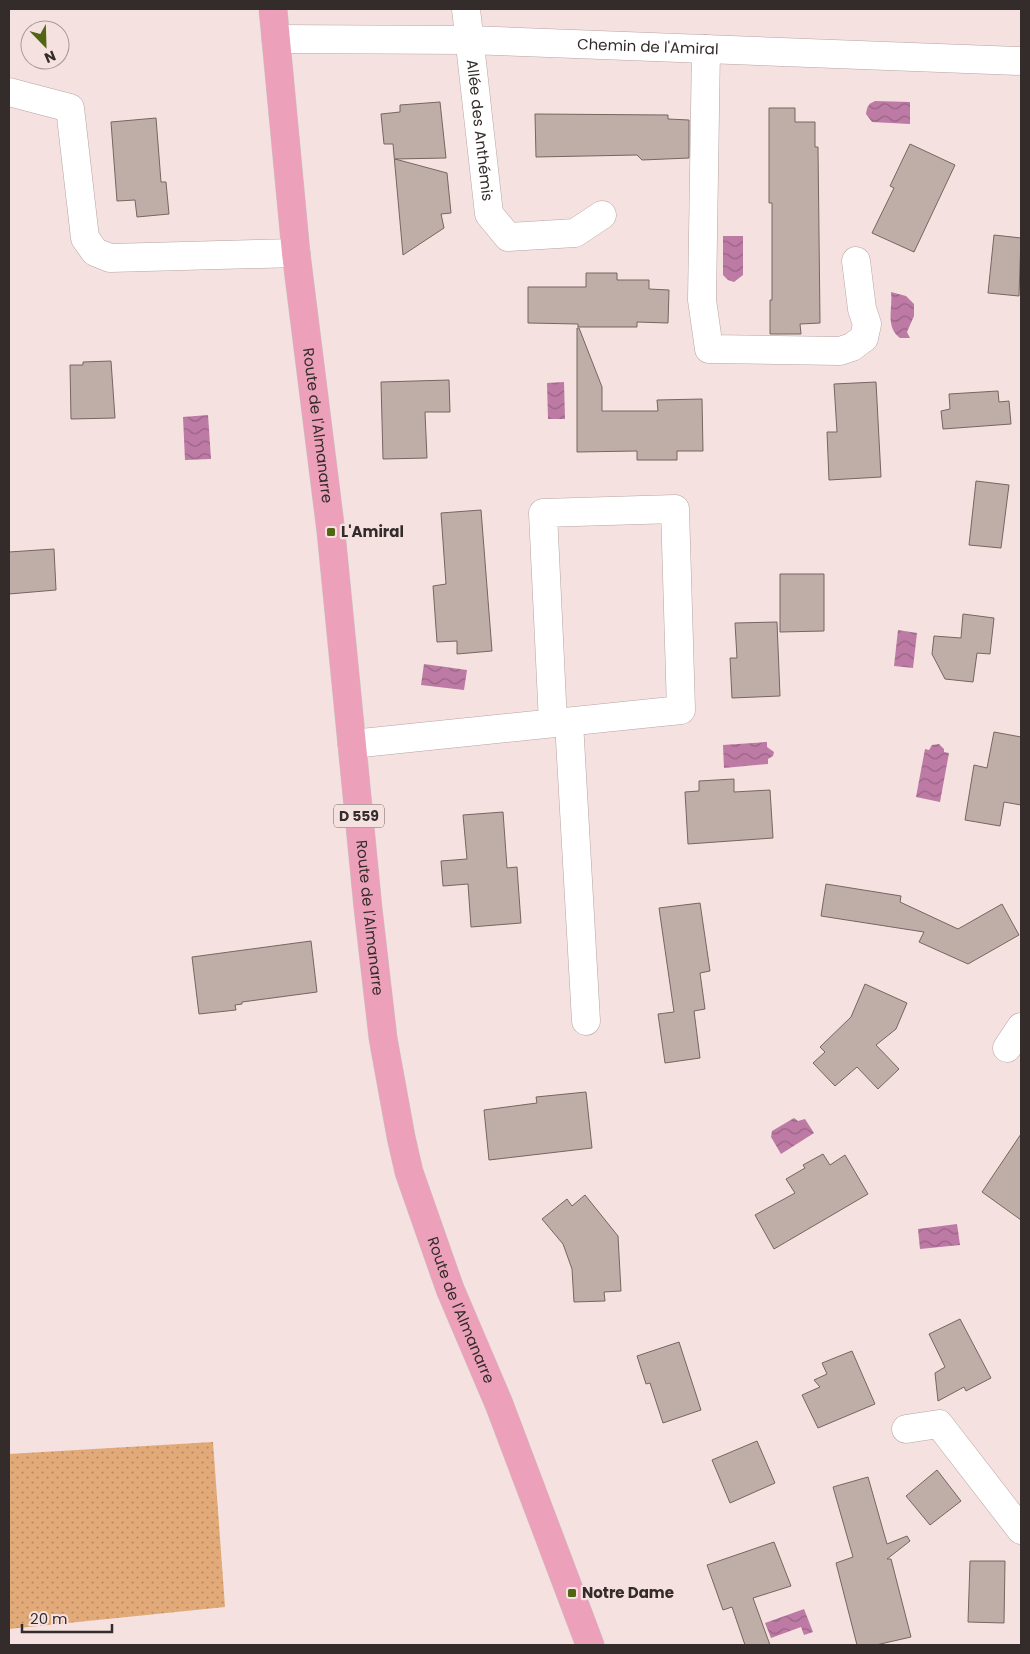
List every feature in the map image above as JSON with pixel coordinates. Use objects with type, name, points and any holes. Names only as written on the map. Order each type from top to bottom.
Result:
[{"type":"main road","name":"Route de l'Almanarre","points":[[273,9],[296,253],[329,516],[383,1038],[409,1172],[450,1289],[500,1404],[590,1645]]},
{"type":"street","points":[[466,9],[468,40]]},
{"type":"street","name":"Chemin de l'Amiral","points":[[276,39],[468,40],[1021,61]]},
{"type":"street","name":"Allée des Anthémis","points":[[468,40],[490,214],[508,236],[575,233],[602,215]]},
{"type":"street","points":[[706,49],[702,300],[709,349],[840,351],[852,347],[864,338],[867,324],[862,309],[856,261]]},
{"type":"street","points":[[9,92],[70,108],[86,238],[95,252],[110,258],[296,253]]},
{"type":"street","points":[[352,744],[561,722],[681,710],[675,509],[543,513],[561,722],[586,1021]]},
{"type":"street","points":[[906,1429],[939,1424],[1021,1530]]},
{"type":"shaded area","points":[[213,1442],[225,1607],[9,1629],[9,1454]]},
{"type":"water","points":[[875,101],[910,102],[910,124],[872,122],[866,114],[868,106]]},
{"type":"water","points":[[723,236],[743,236],[743,275],[734,282],[728,280],[723,275]]},
{"type":"water","points":[[891,292],[906,296],[914,304],[914,316],[907,332],[910,338],[900,338],[895,334],[891,323]]},
{"type":"water","points":[[564,382],[565,419],[548,419],[547,383]]},
{"type":"water","points":[[208,415],[211,459],[185,460],[183,417]]},
{"type":"water","points":[[898,630],[917,633],[913,668],[894,666]]},
{"type":"water","points":[[424,664],[467,670],[464,690],[421,685]]},
{"type":"water","points":[[767,742],[767,747],[774,752],[773,756],[768,759],[768,764],[724,768],[723,745]]},
{"type":"water","points":[[939,744],[944,749],[944,752],[949,753],[940,802],[916,797],[925,749],[929,750],[932,745]]},
{"type":"water","points":[[794,1118],[798,1121],[805,1119],[814,1133],[781,1154],[771,1137],[772,1131]]},
{"type":"water","points":[[957,1224],[960,1245],[920,1249],[918,1229]]},
{"type":"water","points":[[804,1609],[813,1632],[804,1635],[801,1627],[771,1638],[765,1623]]},
{"type":"building","points":[[440,102],[446,158],[395,159],[447,173],[451,213],[441,214],[444,228],[403,255],[393,144],[384,144],[381,114],[400,112],[400,105]]},
{"type":"building","points":[[769,108],[795,108],[795,122],[815,122],[815,147],[818,147],[820,323],[800,324],[801,334],[770,334],[772,203],[769,203]]},
{"type":"building","points":[[535,114],[668,115],[668,119],[689,120],[689,158],[642,160],[637,155],[536,157]]},
{"type":"building","points":[[156,118],[161,182],[166,182],[169,214],[137,217],[135,200],[117,201],[111,122]]},
{"type":"building","points":[[910,144],[955,165],[914,252],[872,233],[894,188],[890,186]]},
{"type":"building","points":[[994,235],[1021,238],[1019,296],[988,293]]},
{"type":"building","points":[[586,273],[617,273],[617,280],[649,280],[649,289],[669,290],[668,323],[637,322],[637,327],[578,327],[578,324],[528,323],[528,287],[586,287]]},
{"type":"building","points":[[577,328],[579,328],[602,387],[602,411],[658,411],[657,400],[702,399],[703,451],[677,451],[677,460],[637,460],[637,451],[577,452]]},
{"type":"building","points":[[111,361],[115,418],[71,419],[70,365],[83,365],[83,362]]},
{"type":"building","points":[[449,380],[450,412],[425,412],[427,458],[383,459],[381,382]]},
{"type":"building","points":[[876,382],[881,477],[829,480],[827,432],[837,432],[834,384]]},
{"type":"building","points":[[998,391],[999,402],[1009,401],[1011,424],[943,429],[941,411],[950,409],[949,394]]},
{"type":"building","points":[[976,481],[1009,485],[1001,548],[969,545]]},
{"type":"building","points":[[481,510],[492,651],[457,654],[457,641],[437,642],[433,586],[446,584],[441,513]]},
{"type":"building","points":[[54,549],[56,590],[9,594],[9,552]]},
{"type":"building","points":[[780,574],[824,574],[824,631],[780,632]]},
{"type":"building","points":[[963,614],[994,618],[990,654],[977,653],[973,682],[945,679],[932,654],[934,636],[961,638]]},
{"type":"building","points":[[777,622],[780,696],[732,698],[730,658],[737,658],[735,623]]},
{"type":"building","points":[[994,732],[1021,737],[1021,805],[1004,802],[1000,826],[965,820],[974,765],[987,768]]},
{"type":"building","points":[[734,779],[734,792],[770,790],[773,838],[688,844],[685,792],[699,791],[699,781]]},
{"type":"building","points":[[503,812],[507,868],[517,867],[521,923],[471,927],[468,884],[443,886],[441,861],[467,859],[463,815]]},
{"type":"building","points":[[826,884],[901,896],[900,902],[958,929],[1002,904],[1019,935],[968,964],[919,942],[924,932],[821,916]]},
{"type":"building","points":[[700,903],[710,971],[700,973],[705,1009],[694,1011],[700,1058],[665,1063],[658,1014],[674,1012],[659,908]]},
{"type":"building","points":[[311,941],[317,992],[242,1002],[242,1004],[235,1005],[236,1010],[199,1014],[192,957]]},
{"type":"building","points":[[865,984],[907,1003],[896,1029],[876,1045],[899,1069],[878,1089],[857,1067],[835,1086],[813,1063],[825,1052],[820,1047],[851,1017]]},
{"type":"building","points":[[586,1092],[592,1148],[489,1160],[484,1110],[537,1103],[536,1097]]},
{"type":"building","points":[[1021,1134],[1021,1220],[982,1192]]},
{"type":"building","points":[[823,1154],[830,1165],[845,1155],[868,1194],[774,1249],[755,1215],[795,1193],[786,1179],[805,1168],[803,1165]]},
{"type":"building","points":[[585,1195],[618,1236],[621,1291],[604,1292],[605,1301],[574,1302],[572,1269],[563,1244],[542,1219],[567,1199],[572,1206]]},
{"type":"building","points":[[960,1319],[991,1378],[966,1391],[964,1387],[938,1401],[935,1373],[945,1367],[929,1334]]},
{"type":"building","points":[[679,1342],[701,1410],[663,1423],[650,1383],[646,1384],[637,1356]]},
{"type":"building","points":[[852,1351],[875,1404],[818,1428],[802,1395],[820,1387],[814,1380],[827,1374],[822,1363]]},
{"type":"building","points":[[757,1441],[775,1483],[730,1503],[712,1460]]},
{"type":"building","points":[[937,1470],[961,1501],[930,1525],[906,1496]]},
{"type":"building","points":[[868,1477],[887,1544],[907,1536],[910,1541],[887,1559],[891,1559],[911,1637],[876,1645],[857,1645],[836,1563],[853,1557],[833,1487]]},
{"type":"building","points":[[774,1542],[791,1586],[753,1598],[770,1645],[745,1645],[732,1607],[723,1610],[707,1565]]},
{"type":"building","points":[[970,1561],[1005,1561],[1004,1623],[968,1622]]},
{"type":"place","name":"L'Amiral","points":[[331,532]]},
{"type":"place","name":"Notre Dame","points":[[572,1593]]}]
